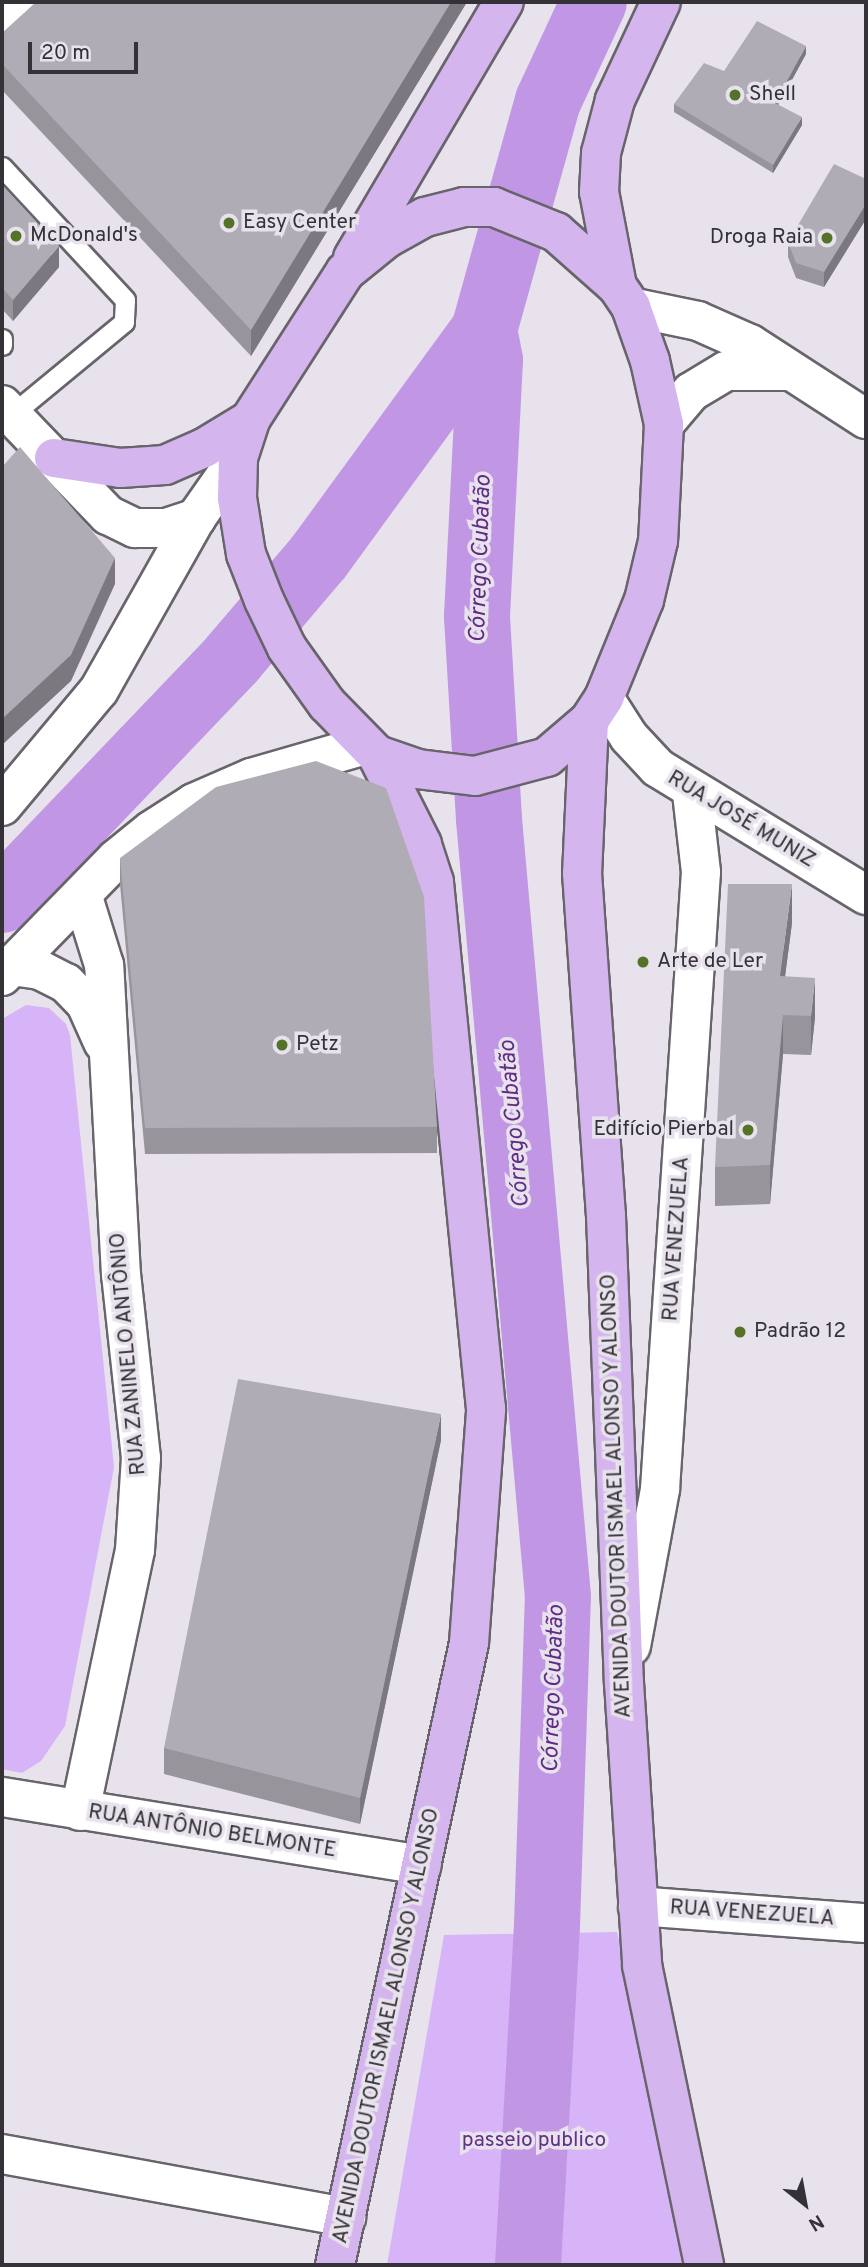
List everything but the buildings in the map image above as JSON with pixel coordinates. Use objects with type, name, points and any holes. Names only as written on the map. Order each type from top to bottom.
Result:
[{"type":"main road","points":[[54,458],[120,468],[165,465],[204,448],[250,419],[345,272],[504,2]]},
{"type":"main road","points":[[371,750],[452,776],[517,769],[547,757],[596,709],[644,600],[658,541],[664,424],[650,361],[624,296],[600,192],[601,153],[615,100],[661,2]]},
{"type":"main road","points":[[345,272],[387,238],[425,217],[464,207],[494,207],[556,232],[624,296]]},
{"type":"main road","name":"AVENIDA DOUTOR ISMAEL ALONSO Y ALONSO","points":[[250,419],[237,458],[238,521],[246,554],[287,648],[327,704],[371,750],[422,844],[434,882],[486,1409],[469,1643],[335,2265]]},
{"type":"main road","name":"AVENIDA DOUTOR ISMAEL ALONSO Y ALONSO","points":[[596,709],[582,873],[606,1216],[624,1683],[642,1965],[704,2265]]},
{"type":"street","points":[[2,22],[23,2]]},
{"type":"street","points":[[624,296],[698,321],[750,344],[866,419]]},
{"type":"street","points":[[664,424],[691,392],[726,371],[789,370]]},
{"type":"street","points":[[6,410],[108,515],[135,528],[166,528],[196,518]]},
{"type":"street","points":[[2,806],[99,690],[196,518],[237,458]]},
{"type":"street","name":"RUA JOSÉ MUNIZ","points":[[596,709],[651,761],[692,793],[866,895]]},
{"type":"street","points":[[7,971],[116,859],[194,803],[251,778],[371,750]]},
{"type":"street","name":"RUA VENEZUELA","points":[[624,1683],[660,1489],[701,872],[692,793]]},
{"type":"street","name":"RUA ZANINELO ANTÔNIO","points":[[80,1811],[135,1550],[141,1458],[121,1275],[104,965],[82,894]]},
{"type":"street","name":"RUA ZANINELO ANTÔNIO","points":[[7,971],[40,970],[66,983],[86,1003],[108,1060]]},
{"type":"street","name":"RUA ANTÔNIO BELMONTE","points":[[2,1797],[422,1865]]},
{"type":"street","name":"RUA VENEZUELA","points":[[638,1906],[866,1923]]},
{"type":"street","points":[[2,2154],[346,2217]]},
{"type":"lane","points":[[2,167],[125,300],[124,322],[6,410]]},
{"type":"green space","points":[[26,1005],[49,1008],[66,1024],[70,1035],[114,1467],[65,1726],[41,1761],[22,1773],[2,1769],[2,1019]]},
{"type":"green space","name":"passeio publico","points":[[617,1932],[688,2265],[387,2265],[444,1935]]},
{"type":"waterway","name":"Córrego Cubatão","points":[[528,2265],[547,1925],[558,1597],[489,819],[477,616],[490,360],[484,330],[548,101],[594,2]]},
{"type":"waterway","points":[[2,900],[232,659],[318,558],[484,330]]},
{"type":"place","name":"Shell","points":[[735,95]]},
{"type":"place","name":"Easy Center","points":[[229,223]]},
{"type":"place","name":"McDonald's","points":[[16,236]]},
{"type":"place","name":"Droga Raia","points":[[827,238]]},
{"type":"place","name":"Arte de Ler","points":[[643,962]]},
{"type":"place","name":"Petz","points":[[282,1045]]},
{"type":"place","name":"Edifício Pierbal","points":[[748,1130]]},
{"type":"place","name":"Padrão 12","points":[[740,1332]]}]
